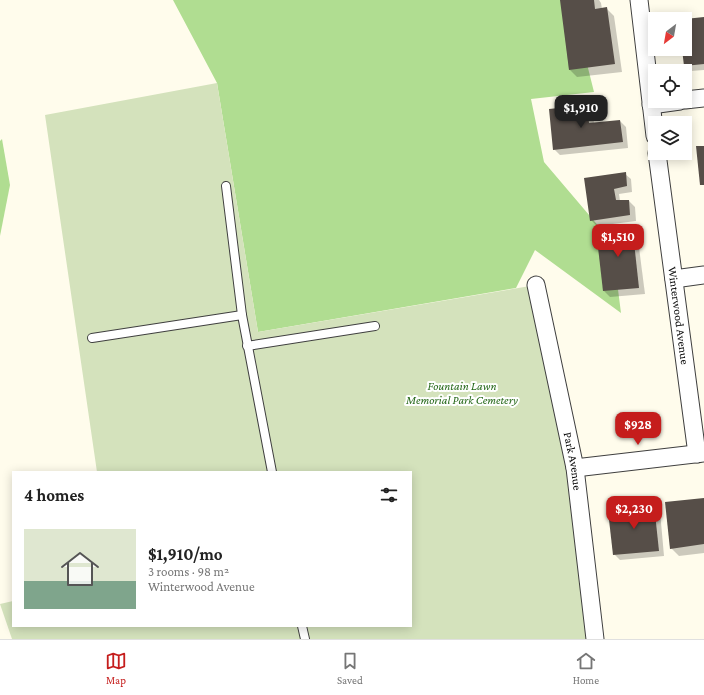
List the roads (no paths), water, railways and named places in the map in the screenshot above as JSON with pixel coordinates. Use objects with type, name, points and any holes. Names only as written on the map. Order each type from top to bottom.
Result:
[{"type":"street","points":[[639,0],[648,79]]},
{"type":"street","points":[[692,99],[704,98]]},
{"type":"street","name":"Winterwood Avenue","points":[[658,160],[700,453]]},
{"type":"street","points":[[674,279],[704,275]]},
{"type":"street","name":"Park Avenue","points":[[536,285],[575,468],[596,639]]},
{"type":"street","points":[[575,468],[700,453]]},
{"type":"lane","points":[[226,186],[242,315],[272,471]]},
{"type":"lane","points":[[92,338],[242,315]]},
{"type":"lane","points":[[247,346],[375,326]]},
{"type":"lane","points":[[302,627],[305,639]]},
{"type":"park label","name":"Fountain Lawn Memorial Park Cemetery","points":[[462,393]]}]
